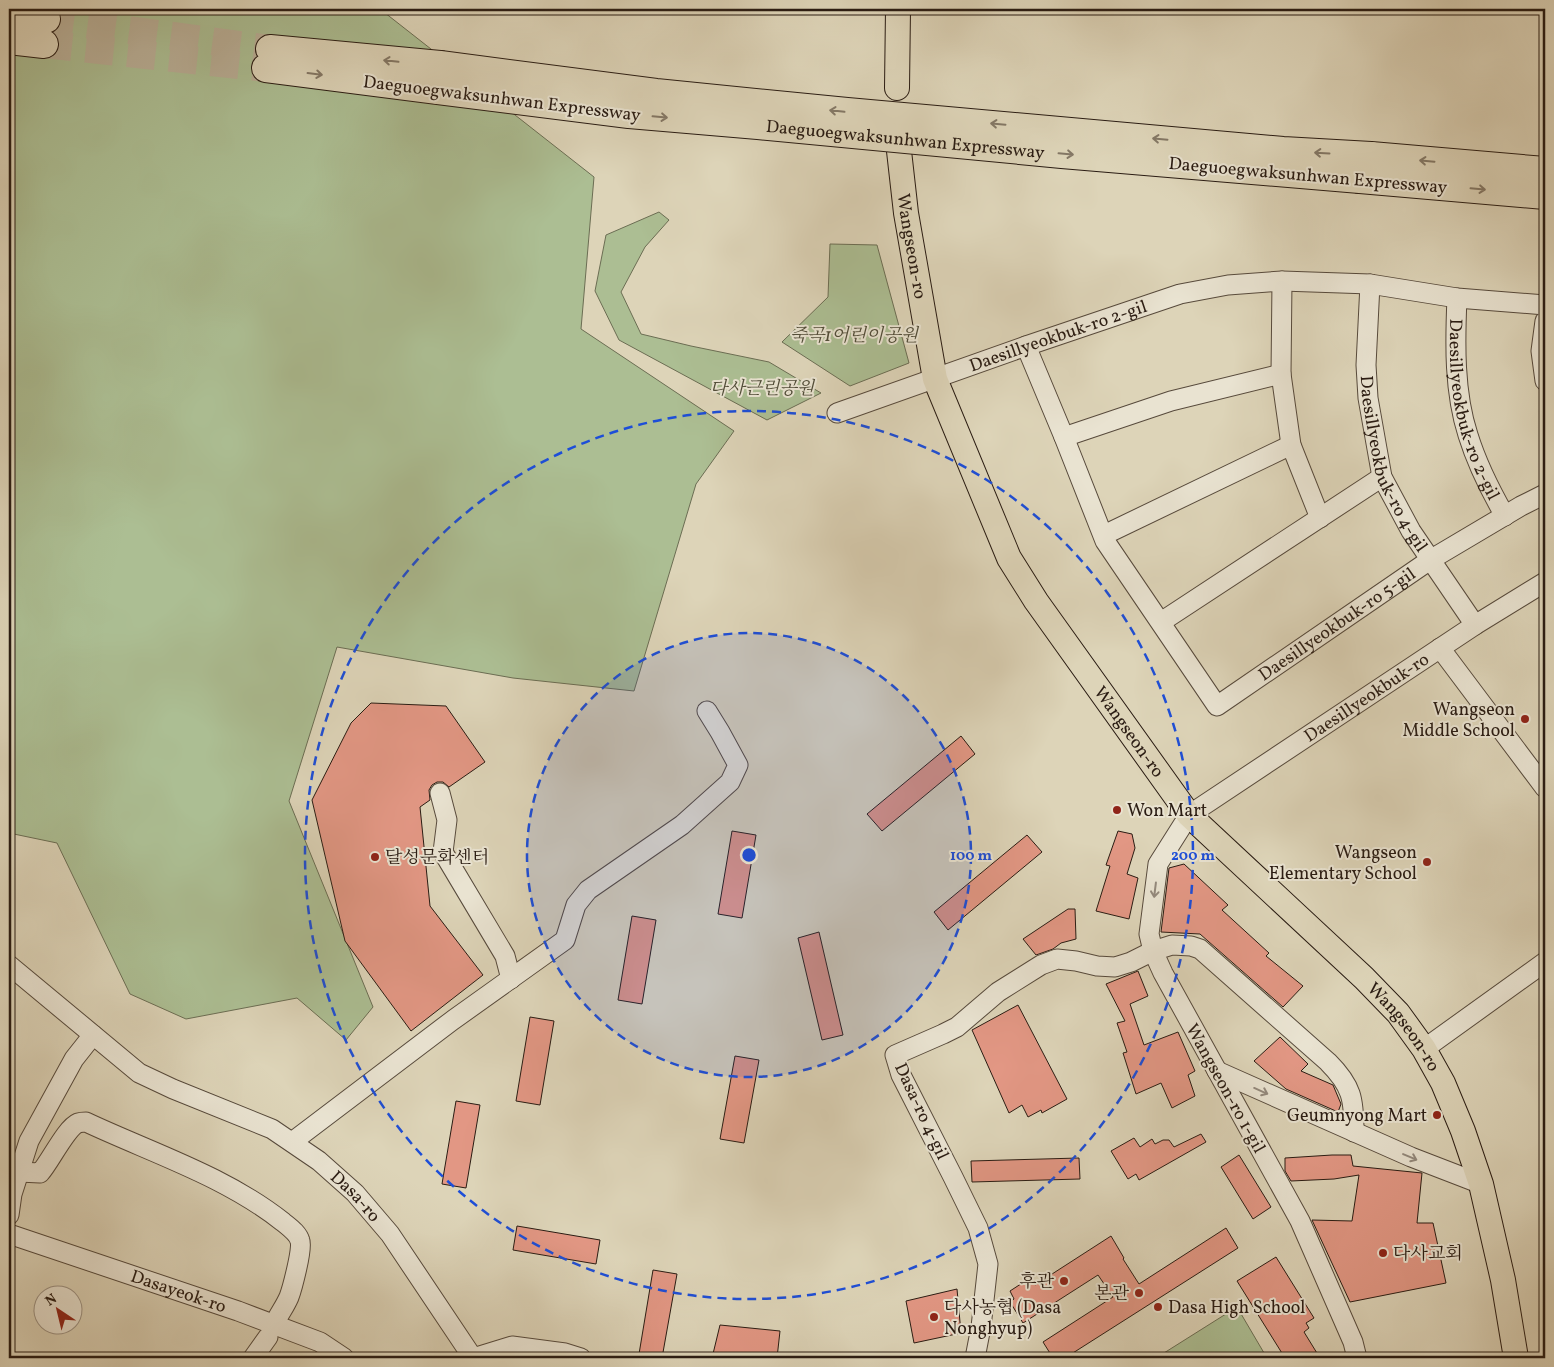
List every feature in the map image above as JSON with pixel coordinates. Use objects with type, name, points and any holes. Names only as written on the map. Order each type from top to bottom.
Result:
[{"type":"highway","points":[[9,13],[45,32],[9,40]]},
{"type":"highway","name":"Daeguoegwaksunhwan Expressway","points":[[268,59],[439,78],[656,93],[1283,151],[1365,168],[1545,195]]},
{"type":"highway","name":"Daeguoegwaksunhwan Expressway","points":[[1365,168],[1545,171]]},
{"type":"main road","points":[[897,88],[898,9]]},
{"type":"main road","name":"Wangseon-ro","points":[[898,126],[906,213],[935,379],[1008,558],[1036,601],[1189,815],[1384,999],[1398,1013],[1424,1050],[1443,1083],[1457,1115],[1481,1184],[1503,1280],[1516,1358]]},
{"type":"street","name":"Wangseon-ro","points":[[897,88],[898,126]]},
{"type":"street","name":"Daesillyeokbuk-ro 2-gil","points":[[838,413],[1180,294],[1228,285],[1282,281],[1370,284],[1457,298],[1545,305]]},
{"type":"street","points":[[1282,281],[1281,374],[1291,445],[1320,518]]},
{"type":"street","name":"Daesillyeokbuk-ro 4-gil","points":[[1370,284],[1366,366],[1368,398],[1382,477],[1411,531],[1475,624]]},
{"type":"street","name":"Daesillyeokbuk-ro 2-gil","points":[[1457,298],[1455,336],[1462,408],[1468,434],[1484,477],[1505,516]]},
{"type":"street","points":[[1545,321],[1541,351],[1545,381]]},
{"type":"street","name":"Daesillyeokbuk-ro 5-gil","points":[[1026,346],[1105,541],[1217,706],[1430,560],[1545,494]]},
{"type":"street","points":[[1064,437],[1171,400],[1281,374]]},
{"type":"street","points":[[1104,535],[1291,445]]},
{"type":"street","points":[[1161,622],[1382,477]]},
{"type":"street","name":"Daesillyeokbuk-ro","points":[[1189,815],[1475,624],[1545,582]]},
{"type":"street","points":[[1440,648],[1545,788]]},
{"type":"street","points":[[292,1142],[453,1020],[565,940],[576,905],[588,890],[682,825],[730,782],[738,765],[707,711]]},
{"type":"street","points":[[440,793],[447,820],[444,852],[505,956],[511,979]]},
{"type":"street","name":"Wangseon-ro 1-gil","points":[[1189,815],[1158,864],[1150,934],[1153,951],[1163,973],[1300,1221],[1353,1342],[1357,1358]]},
{"type":"street","points":[[1153,951],[1172,946],[1200,948],[1328,1062],[1341,1075],[1351,1095],[1354,1108],[1354,1132]]},
{"type":"street","name":"Dasa-ro 4-gil","points":[[975,1358],[982,1327],[988,1264],[978,1228],[900,1075],[895,1055],[957,1026],[998,992],[1041,965],[1057,959],[1115,967],[1131,962],[1153,951]]},
{"type":"street","points":[[1424,1050],[1545,962]]},
{"type":"street","name":"Dasa-ro","points":[[9,965],[139,1073],[173,1089],[272,1129],[320,1161],[340,1178],[390,1234],[473,1358],[512,1346],[565,1353],[581,1358]]},
{"type":"street","points":[[9,1215],[12,1194],[29,1141],[74,1059],[93,1035]]},
{"type":"street","points":[[1217,1071],[1411,1157],[1481,1184]]},
{"type":"street","points":[[19,1172],[40,1173],[67,1134],[77,1123],[86,1122],[238,1191],[292,1229],[301,1242],[289,1296],[278,1317]]},
{"type":"street","name":"Dasayeok-ro","points":[[9,1234],[238,1311],[320,1342],[344,1358]]},
{"type":"street","points":[[253,1358],[268,1336]]},
{"type":"green space","points":[[9,9],[380,9],[594,177],[581,329],[734,431],[696,484],[634,691],[513,678],[337,647],[289,801],[373,1007],[346,1040],[297,998],[186,1019],[130,994],[57,843],[9,833]]},
{"type":"green space","name":"다사근린공원","points":[[659,212],[669,220],[645,247],[621,292],[641,334],[769,362],[821,393],[767,420],[619,340],[595,291],[606,235]]},
{"type":"green space","name":"죽곡1어린이공원","points":[[830,244],[877,245],[909,363],[850,386],[782,342],[828,297]]},
{"type":"green space","points":[[1237,1307],[1267,1358],[1156,1358]]},
{"type":"building","name":"달성문화센터","points":[[371,703],[446,706],[485,762],[449,787],[443,782],[437,782],[432,785],[429,790],[430,800],[420,807],[430,906],[483,975],[411,1031],[345,941],[312,800],[351,723]]},
{"type":"building","points":[[961,736],[975,754],[882,831],[867,814]]},
{"type":"building","points":[[732,831],[756,835],[742,918],[718,914]]},
{"type":"building","points":[[1118,831],[1132,834],[1135,848],[1127,874],[1138,878],[1129,919],[1096,911],[1110,866],[1106,865]]},
{"type":"building","points":[[1027,835],[1042,852],[948,930],[934,912]]},
{"type":"building","points":[[1184,864],[1228,905],[1222,910],[1269,953],[1266,956],[1303,986],[1283,1007],[1200,934],[1161,932],[1169,868]]},
{"type":"building","points":[[1068,909],[1075,909],[1076,939],[1061,943],[1053,949],[1036,955],[1023,939]]},
{"type":"building","points":[[632,916],[656,920],[642,1004],[618,1000]]},
{"type":"building","points":[[819,932],[843,1035],[822,1040],[798,938]]},
{"type":"building","points":[[1138,971],[1148,996],[1130,1004],[1144,1045],[1178,1032],[1195,1071],[1188,1075],[1195,1096],[1172,1108],[1161,1083],[1136,1094],[1123,1053],[1127,1052],[1117,1023],[1125,1021],[1106,984]]},
{"type":"building","points":[[1018,1005],[1067,1099],[1042,1113],[1041,1110],[1028,1117],[1022,1105],[1009,1113],[972,1030]]},
{"type":"building","points":[[530,1017],[554,1021],[540,1105],[516,1101]]},
{"type":"building","points":[[1280,1037],[1308,1064],[1301,1071],[1333,1085],[1341,1104],[1338,1112],[1286,1089],[1254,1061]]},
{"type":"building","points":[[735,1056],[759,1060],[744,1143],[720,1139]]},
{"type":"building","points":[[456,1101],[480,1105],[466,1188],[442,1184]]},
{"type":"building","points":[[1201,1134],[1206,1142],[1139,1180],[1136,1174],[1128,1179],[1111,1151],[1134,1138],[1140,1147],[1152,1139],[1155,1144],[1163,1140],[1169,1140],[1174,1147]]},
{"type":"building","points":[[1239,1155],[1271,1207],[1253,1219],[1221,1167]]},
{"type":"building","name":"다사교회","points":[[1351,1155],[1353,1166],[1422,1173],[1417,1223],[1433,1223],[1446,1283],[1350,1302],[1312,1220],[1352,1221],[1359,1175],[1334,1179],[1291,1181],[1285,1171],[1285,1158]]},
{"type":"building","points":[[1079,1158],[1080,1179],[972,1182],[971,1161]]},
{"type":"building","points":[[517,1226],[600,1240],[596,1264],[513,1250]]},
{"type":"building","points":[[1226,1228],[1238,1248],[1065,1358],[1053,1358],[1043,1342],[1113,1297],[1098,1275],[1023,1323],[1010,1302],[1014,1299],[1010,1291],[1030,1278],[1035,1285],[1111,1236],[1139,1284]]},
{"type":"building","points":[[1276,1257],[1314,1318],[1306,1323],[1309,1328],[1304,1332],[1320,1358],[1285,1358],[1237,1281]]},
{"type":"building","points":[[653,1270],[677,1274],[662,1358],[639,1354]]},
{"type":"building","name":"다사농협 (Dasa Nonghyup)","points":[[957,1289],[961,1333],[914,1343],[906,1301]]},
{"type":"building","points":[[720,1325],[780,1331],[777,1358],[712,1358]]},
{"type":"tunnel","points":[[46,19],[270,49]]},
{"type":"tunnel","points":[[44,44],[266,68]]},
{"type":"place","name":"Wangseon Middle School","points":[[1525,719]]},
{"type":"place","name":"Won Mart","points":[[1117,810]]},
{"type":"place","name":"달성문화센터","points":[[375,857]]},
{"type":"place","name":"Wangseon Elementary School","points":[[1427,862]]},
{"type":"place","name":"Geumnyong Mart","points":[[1437,1115]]},
{"type":"place","name":"다사교회","points":[[1383,1253]]},
{"type":"place","name":"후관","points":[[1064,1281]]},
{"type":"place","name":"본관","points":[[1139,1293]]},
{"type":"place","name":"Dasa High School","points":[[1158,1307]]},
{"type":"place","name":"다사농협 (Dasa Nonghyup)","points":[[934,1317]]}]
